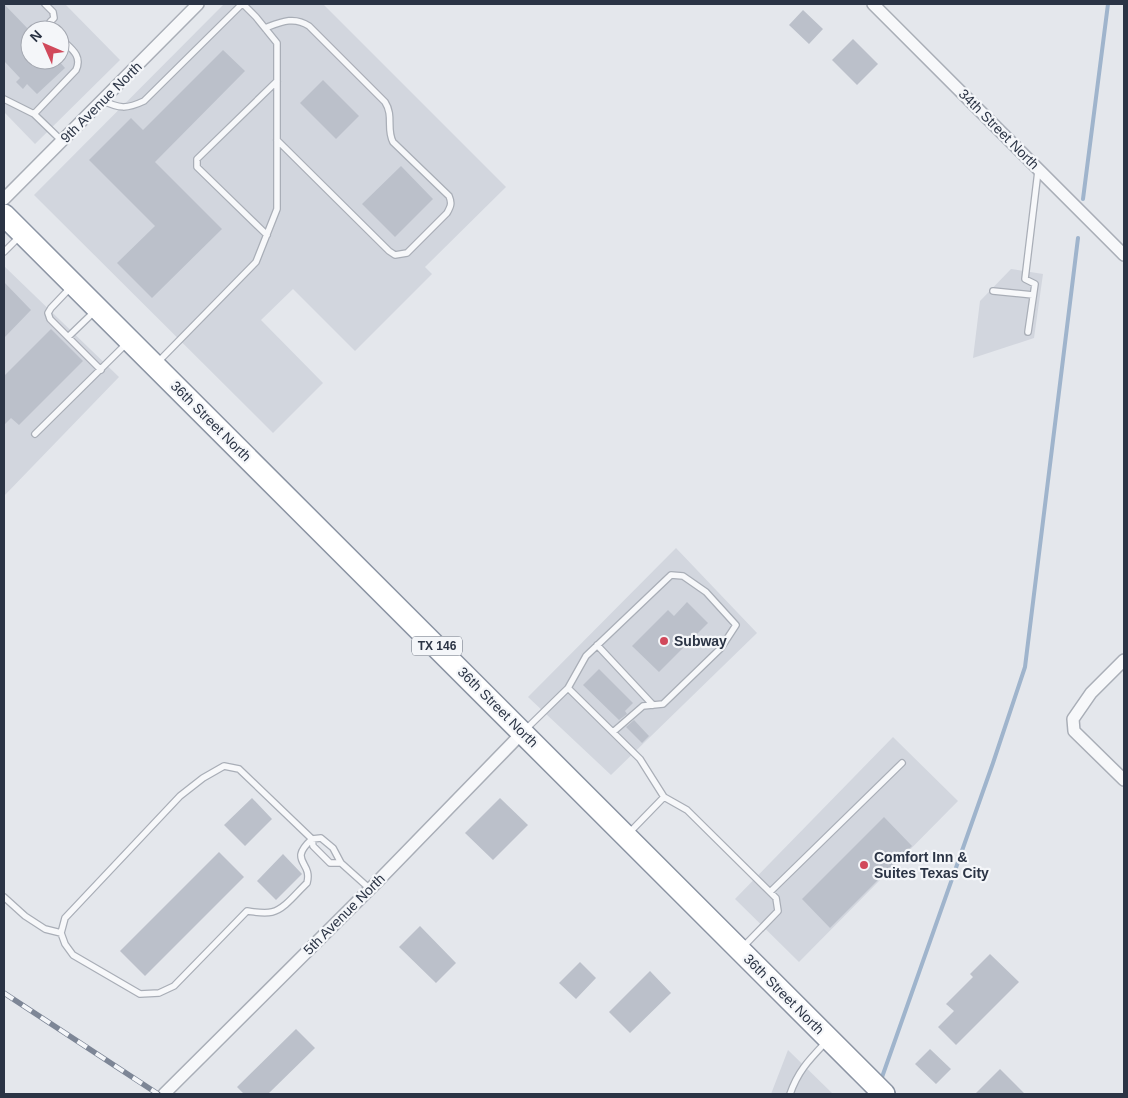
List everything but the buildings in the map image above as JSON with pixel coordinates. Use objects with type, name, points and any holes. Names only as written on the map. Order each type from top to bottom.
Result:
[{"type":"highway","name":"36th Street North","points":[[4,215],[884,1094]]},
{"type":"street","name":"9th Avenue North","points":[[4,199],[198,4]]},
{"type":"street","name":"34th Street North","points":[[873,4],[1124,255]]},
{"type":"street","points":[[1124,660],[1091,693],[1073,719],[1074,731],[1124,780]]},
{"type":"street","name":"5th Avenue North","points":[[164,1094],[370,889],[523,732]]},
{"type":"lane","points":[[45,4],[53,12],[54,18],[52,20]]},
{"type":"lane","points":[[102,100],[116,108],[132,106],[144,101],[242,4],[266,28],[277,43],[277,209],[256,262],[154,365]]},
{"type":"lane","points":[[266,28],[289,20],[302,22],[309,26],[385,102],[391,116],[390,137],[393,142],[449,196],[452,202],[451,207],[407,253],[395,254],[389,251],[277,140]]},
{"type":"lane","points":[[34,114],[76,70],[79,63],[77,55],[70,48]]},
{"type":"lane","points":[[267,235],[197,167],[197,159],[277,81]]},
{"type":"lane","points":[[4,99],[34,114],[62,141]]},
{"type":"lane","points":[[1028,332],[1035,284],[1025,279],[1038,168]]},
{"type":"lane","points":[[4,252],[23,234]]},
{"type":"lane","points":[[74,285],[48,313],[50,319],[101,370]]},
{"type":"lane","points":[[993,291],[1033,295]]},
{"type":"lane","points":[[68,337],[98,309]]},
{"type":"lane","points":[[35,434],[130,341]]},
{"type":"lane","points":[[523,732],[568,688],[586,656],[597,645],[671,575],[683,576],[706,592],[736,625],[721,648],[663,704],[643,706],[613,732]]},
{"type":"lane","points":[[597,645],[653,705]]},
{"type":"lane","points":[[568,688],[640,759],[664,797],[687,810],[776,898],[778,911],[740,950]]},
{"type":"lane","points":[[770,892],[902,763]]},
{"type":"lane","points":[[340,863],[330,863],[313,846],[312,839],[239,769],[224,766],[203,778],[180,796],[65,918],[61,933],[65,944],[73,955],[140,994],[158,993],[174,986],[247,911],[273,912],[282,907],[307,883],[308,878],[300,856],[302,848],[312,839],[321,838],[333,848],[340,863],[370,889]]},
{"type":"lane","points":[[626,836],[664,797]]},
{"type":"lane","points":[[4,897],[25,916],[45,929],[61,933]]},
{"type":"lane","points":[[790,1094],[804,1064],[829,1039]]},
{"type":"shaded area","points":[[4,4],[65,4],[120,60],[35,144],[4,112]]},
{"type":"shaded area","points":[[224,4],[323,4],[506,187],[425,267],[432,274],[355,351],[293,289],[261,320],[323,383],[273,433],[34,195]]},
{"type":"shaded area","points":[[4,266],[119,377],[4,496]]},
{"type":"shaded area","points":[[1011,269],[1043,274],[1034,338],[973,358],[980,301]]},
{"type":"shaded area","points":[[676,548],[757,633],[611,775],[528,697]]},
{"type":"shaded area","points":[[893,737],[958,801],[799,962],[735,899]]},
{"type":"shaded area","points":[[788,1050],[833,1094],[771,1094]]},
{"type":"waterway","points":[[1083,199],[1108,4]]},
{"type":"waterway","points":[[881,1080],[1025,667],[1078,238]]},
{"type":"railway","points":[[4,993],[158,1094]]},
{"type":"place","name":"Subway","points":[[664,641]]},
{"type":"place","name":"Comfort Inn & Suites Texas City","points":[[864,865]]}]
